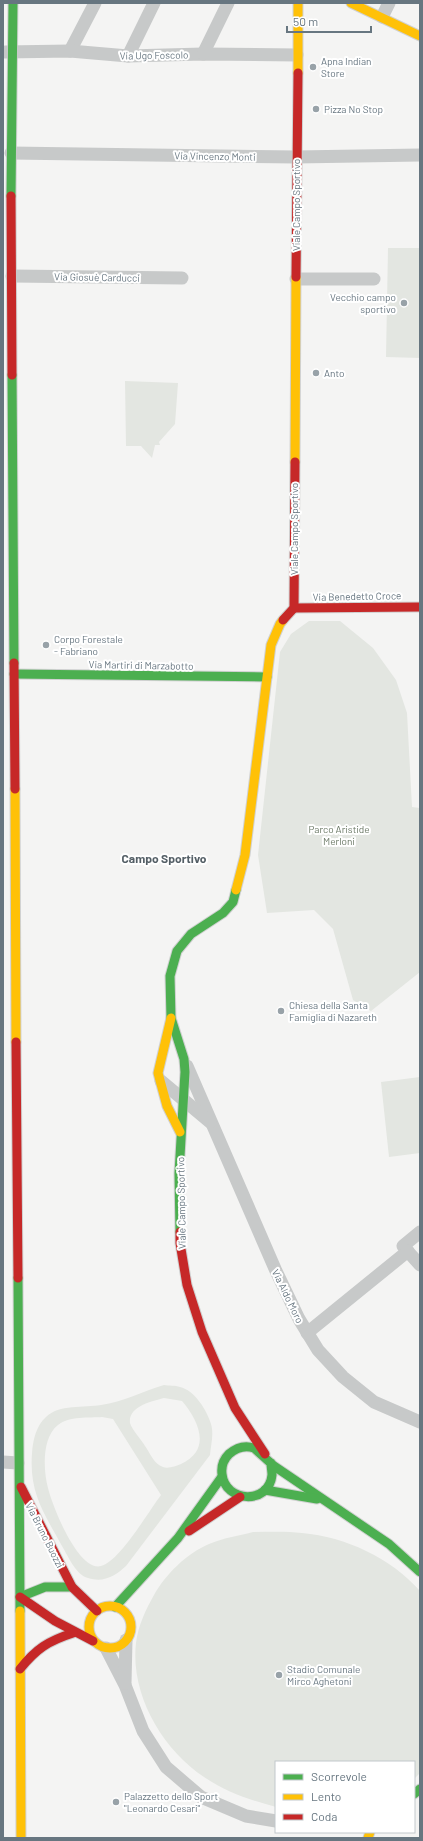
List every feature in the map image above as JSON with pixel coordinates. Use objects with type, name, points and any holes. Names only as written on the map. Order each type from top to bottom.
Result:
[{"type":"street","points":[[13,3],[8,51],[11,153],[16,799],[18,1482],[21,1838]]},
{"type":"street","points":[[70,51],[95,3]]},
{"type":"street","points":[[128,56],[154,3]]},
{"type":"street","points":[[203,54],[228,3]]},
{"type":"street","name":"Viale Campo Sportivo","points":[[180,1133],[167,1106],[158,1073],[171,1018],[170,976],[177,951],[191,934],[223,913],[233,902],[245,855],[272,645],[280,624],[294,608],[298,3]]},
{"type":"street","points":[[351,3],[420,36]]},
{"type":"street","points":[[382,17],[389,3]]},
{"type":"street","name":"Via Ugo Foscolo","points":[[8,51],[70,51],[128,56],[203,54],[297,55]]},
{"type":"street","name":"Via Vincenzo Monti","points":[[11,153],[296,157],[420,155]]},
{"type":"street","name":"Via Giosuè Carducci","points":[[12,276],[182,278]]},
{"type":"street","points":[[296,279],[374,279]]},
{"type":"street","points":[[3,501],[13,504]]},
{"type":"street","name":"Via Benedetto Croce","points":[[294,608],[420,606]]},
{"type":"street","name":"Via Martiri di Marzabotto","points":[[14,674],[267,677]]},
{"type":"street","name":"Viale Campo Sportivo","points":[[171,1018],[184,1059],[186,1081],[180,1133],[179,1173],[180,1243],[187,1285],[202,1332],[235,1408],[265,1454]]},
{"type":"street","points":[[160,1063],[165,1057],[172,1053],[184,1059]]},
{"type":"street","name":"Via Aldo Moro","points":[[184,1059],[276,1271],[307,1333],[318,1350],[338,1371],[374,1402],[420,1422]]},
{"type":"street","points":[[161,1080],[184,1100]]},
{"type":"street","name":"Via Aldo Moro","points":[[184,1100],[211,1123]]},
{"type":"street","points":[[420,1232],[403,1246],[420,1265]]},
{"type":"street","points":[[307,1333],[408,1251]]},
{"type":"street","name":"Viale Campo Sportivo","points":[[235,1408],[237,1428]]},
{"type":"street","points":[[272,1463],[272,1476],[265,1490],[254,1497],[240,1497],[229,1491],[221,1478],[223,1461],[228,1455],[238,1445],[251,1447],[265,1454],[272,1463],[322,1500],[363,1525],[398,1551],[420,1572]]},
{"type":"street","points":[[3,1462],[18,1463]]},
{"type":"street","points":[[115,1607],[178,1538],[221,1478]]},
{"type":"street","name":"Via Bruno Buozzi","points":[[18,1482],[72,1587],[97,1611]]},
{"type":"street","points":[[265,1490],[322,1500]]},
{"type":"street","points":[[178,1538],[240,1497]]},
{"type":"street","points":[[125,1685],[126,1640],[130,1629],[128,1618],[142,1578]]},
{"type":"street","points":[[20,1597],[39,1588],[57,1585],[72,1587]]},
{"type":"street","points":[[20,1597],[44,1615],[73,1633],[106,1648],[117,1647],[126,1640]]},
{"type":"street","points":[[93,1641],[90,1635],[89,1622],[97,1611],[102,1608],[115,1607],[120,1609],[128,1618]]},
{"type":"street","points":[[20,1669],[35,1650],[51,1639],[73,1633]]},
{"type":"street","points":[[106,1648],[125,1685],[142,1731],[166,1767],[201,1797],[246,1816],[275,1821]]},
{"type":"green space","name":"Vecchio campo sportivo","points":[[388,248],[420,248],[420,358],[386,357]]},
{"type":"green space","points":[[125,381],[178,383],[175,424],[159,442],[160,445],[155,445],[152,458],[141,446],[126,446]]},
{"type":"green space","name":"Parco Aristide Merloni","points":[[309,621],[340,621],[373,648],[396,680],[407,713],[412,807],[420,808],[420,972],[371,1011],[353,1000],[333,929],[314,910],[267,913],[258,855],[280,652],[291,634]]},
{"type":"green space","points":[[420,1077],[420,1153],[389,1157],[381,1082]]},
{"type":"green space","points":[[164,1385],[180,1387],[190,1392],[199,1401],[209,1419],[212,1428],[210,1455],[126,1566],[109,1578],[99,1580],[88,1578],[80,1573],[73,1565],[39,1502],[33,1480],[32,1448],[34,1438],[40,1425],[46,1417],[58,1410],[72,1407],[109,1404]],"holes":[[[164,1398],[182,1401],[193,1417],[200,1435],[197,1451],[191,1458],[181,1464],[167,1468],[160,1466],[155,1461],[130,1423],[130,1417],[137,1408]],[[102,1417],[113,1419],[161,1495],[125,1546],[108,1562],[101,1566],[92,1565],[84,1559],[67,1536],[50,1496],[46,1481],[45,1454],[49,1437],[58,1425],[73,1419]]]},
{"type":"green space","name":"Stadio Comunale Mirco Aghetoni","points":[[253,1532],[284,1532],[319,1535],[335,1539],[351,1544],[382,1559],[408,1579],[420,1591],[420,1773],[415,1778],[415,1761],[275,1761],[275,1807],[238,1795],[204,1777],[189,1765],[162,1736],[152,1719],[138,1682],[135,1662],[136,1643],[140,1624],[159,1587],[177,1565],[201,1548],[225,1539]]},
{"type":"traffic: fast","points":[[11,196],[13,3]]},
{"type":"traffic: fast","points":[[12,375],[14,663]]},
{"type":"traffic: fast","points":[[14,674],[267,677]]},
{"type":"traffic: fast","points":[[180,1232],[179,1173],[185,1072],[184,1059],[171,1018],[170,976],[177,951],[191,934],[223,913],[233,902],[236,890]]},
{"type":"traffic: fast","points":[[18,1278],[20,1611]]},
{"type":"traffic: fast","points":[[271,1463],[271,1464],[271,1466],[272,1475],[269,1485],[263,1492],[256,1496],[247,1497],[238,1495],[231,1491],[225,1484],[222,1468],[227,1456],[241,1448],[254,1448],[274,1466],[389,1544],[420,1572]]},
{"type":"traffic: fast","points":[[115,1607],[178,1538],[221,1478]]},
{"type":"traffic: fast","points":[[265,1490],[317,1499]]},
{"type":"traffic: fast","points":[[20,1597],[45,1587],[72,1587]]},
{"type":"traffic: fast","points":[[415,1793],[420,1789]]},
{"type":"traffic: slow","points":[[298,3],[298,73]]},
{"type":"traffic: slow","points":[[351,3],[420,36]]},
{"type":"traffic: slow","points":[[295,462],[296,277]]},
{"type":"traffic: slow","points":[[236,890],[245,855],[271,645],[283,620]]},
{"type":"traffic: slow","points":[[15,789],[16,1042]]},
{"type":"traffic: slow","points":[[171,1018],[158,1073],[167,1106],[180,1132]]},
{"type":"traffic: slow","points":[[110,1606],[125,1612],[131,1627],[125,1642],[110,1648],[95,1642],[89,1627],[95,1612],[110,1606]]},
{"type":"traffic: slow","points":[[20,1611],[21,1838]]},
{"type":"traffic: slow","points":[[368,1838],[370,1833]]},
{"type":"traffic: jam","points":[[296,277],[298,73]]},
{"type":"traffic: jam","points":[[11,196],[12,375]]},
{"type":"traffic: jam","points":[[283,620],[294,608],[295,462]]},
{"type":"traffic: jam","points":[[294,608],[420,607]]},
{"type":"traffic: jam","points":[[14,663],[15,789]]},
{"type":"traffic: jam","points":[[16,1042],[18,1278]]},
{"type":"traffic: jam","points":[[180,1232],[180,1243],[187,1285],[202,1332],[235,1408],[265,1454]]},
{"type":"traffic: jam","points":[[21,1487],[72,1587],[97,1611]]},
{"type":"traffic: jam","points":[[189,1531],[240,1497]]},
{"type":"traffic: jam","points":[[20,1597],[55,1621],[93,1641]]},
{"type":"traffic: jam","points":[[20,1669],[43,1646],[56,1639],[73,1633]]},
{"type":"place","name":"Apna Indian Store","points":[[313,67]]},
{"type":"place","name":"Pizza No Stop","points":[[316,109]]},
{"type":"place","name":"Vecchio campo sportivo","points":[[404,303]]},
{"type":"place","name":"Anto","points":[[316,373]]},
{"type":"place","name":"Corpo Forestale - Fabriano","points":[[46,645]]},
{"type":"place","name":"Chiesa della Santa Famiglia di Nazareth","points":[[281,1011]]},
{"type":"place","name":"Stadio Comunale Mirco Aghetoni","points":[[279,1675]]},
{"type":"place","name":"Palazzetto dello Sport \"Leonardo Cesari\"","points":[[116,1802]]},
{"type":"district","name":"Campo Sportivo","points":[[164,859]]}]
